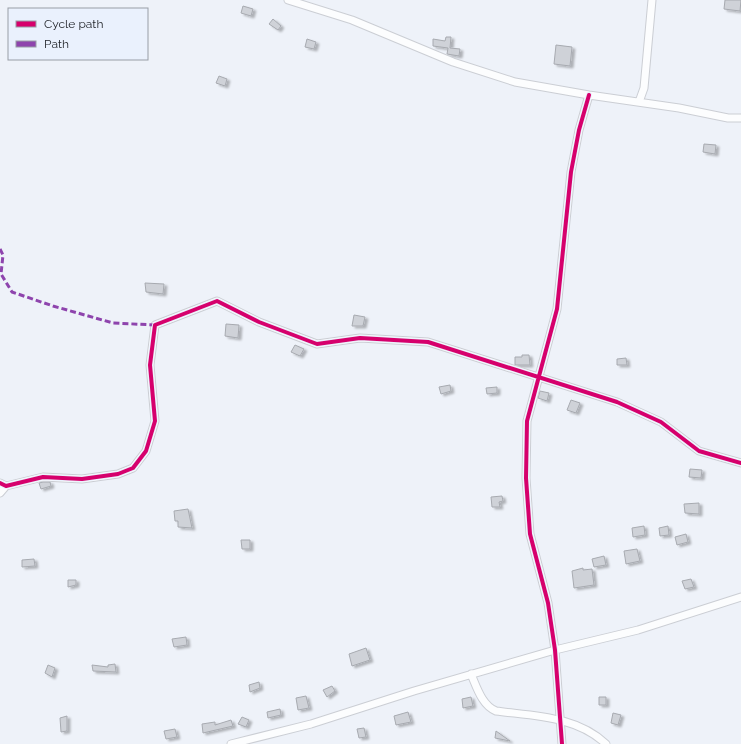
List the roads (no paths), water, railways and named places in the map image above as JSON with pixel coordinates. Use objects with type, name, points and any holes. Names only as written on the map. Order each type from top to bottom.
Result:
[{"type":"street","points":[[288,0],[352,20],[467,67],[515,82],[728,118],[741,118]]},
{"type":"street","points":[[639,102],[644,88],[652,0]]},
{"type":"street","points":[[562,744],[555,650],[548,603],[530,534],[526,478],[527,421],[557,309],[571,172],[579,130],[589,95]]},
{"type":"street","points":[[0,493],[3,484],[43,477],[82,479],[118,474],[133,468],[146,451],[156,421],[150,365],[154,325],[217,302],[259,322],[317,344],[360,338],[428,342],[617,402],[661,422],[699,451],[741,463]]},
{"type":"street","points":[[231,744],[311,724],[471,674],[555,650],[638,630],[741,597]]},
{"type":"street","points":[[471,674],[482,698],[490,708],[496,711],[561,721],[583,728],[606,744]]}]
